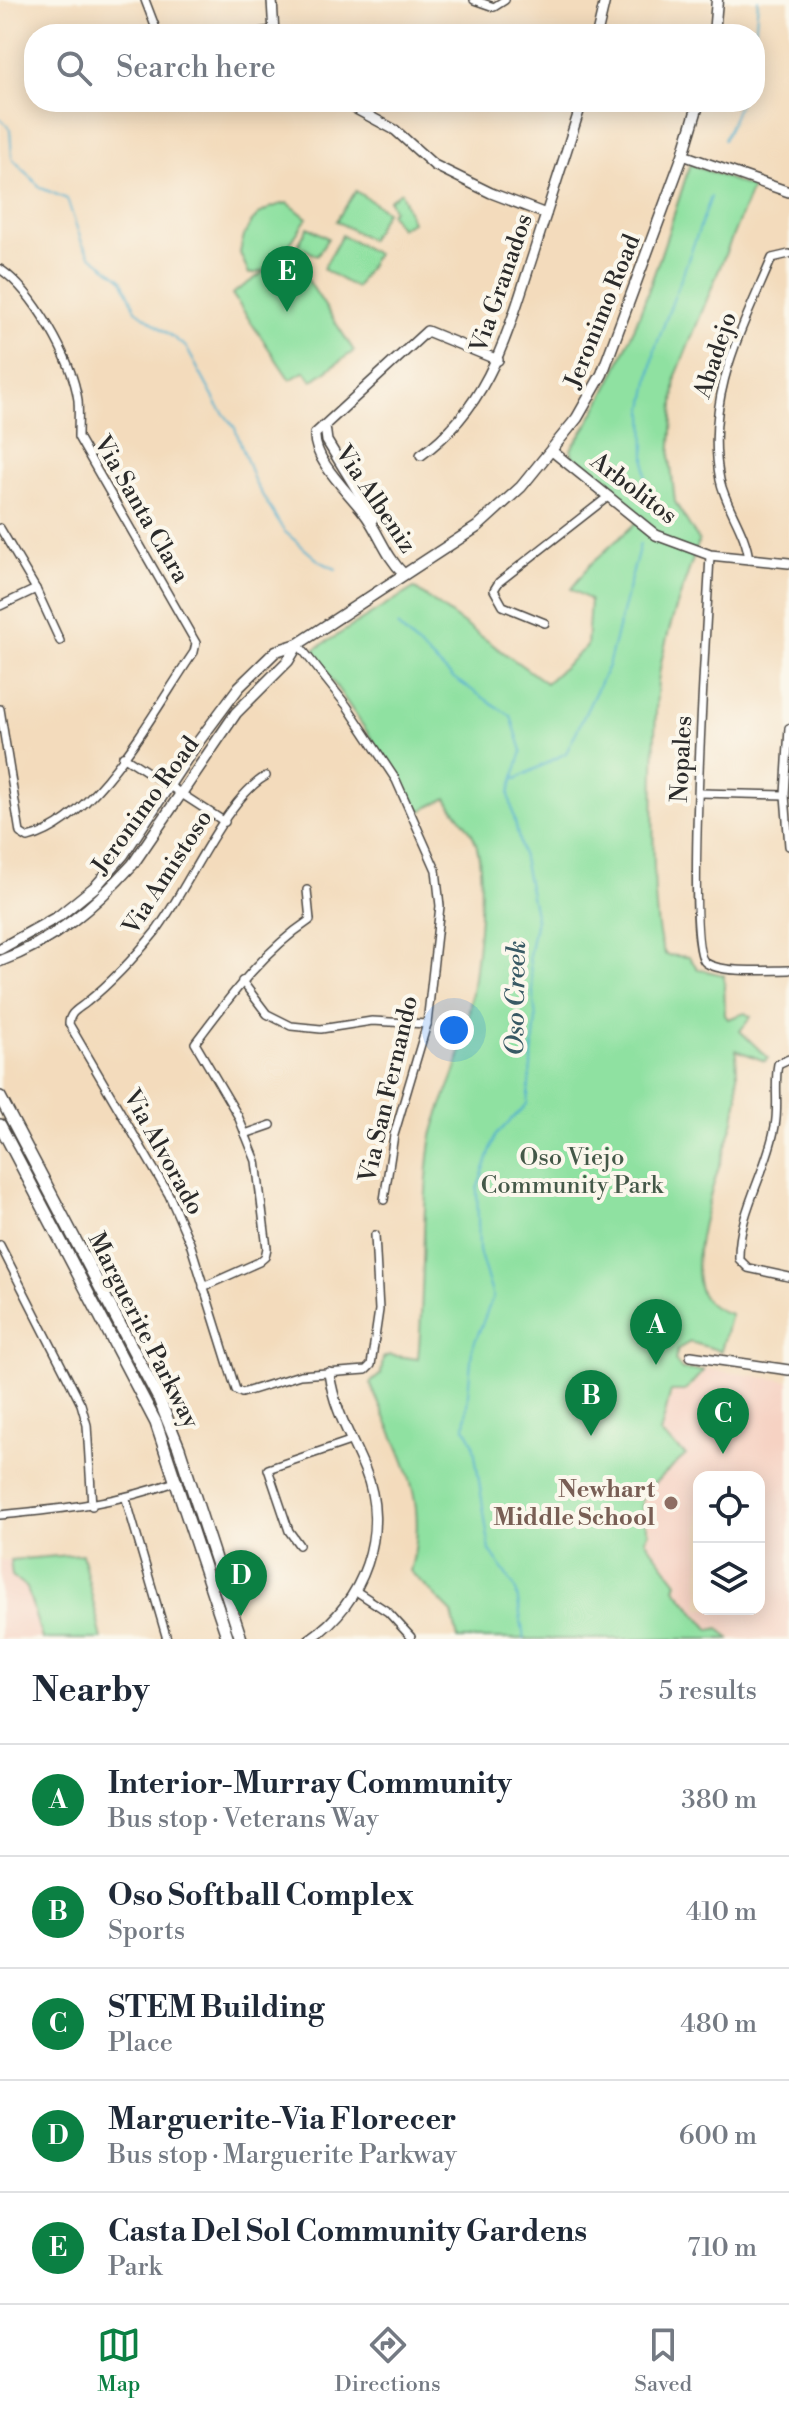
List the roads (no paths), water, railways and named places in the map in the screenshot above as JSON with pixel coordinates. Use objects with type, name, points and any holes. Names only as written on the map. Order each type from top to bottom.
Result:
[{"type":"main road","points":[[715,24],[717,0]]},
{"type":"main road","name":"Jeronimo Road","points":[[0,949],[59,916],[96,886],[123,855],[239,687],[276,651],[298,644],[477,527],[508,500],[552,451],[584,407],[602,374],[696,112]]},
{"type":"main road","name":"Jeronimo Road","points":[[0,961],[39,944],[98,902],[133,864],[236,713],[288,661],[298,644]]},
{"type":"main road","name":"Marguerite Parkway","points":[[0,1097],[149,1380],[241,1639]]},
{"type":"main road","name":"Marguerite Parkway","points":[[0,1125],[143,1395],[183,1479],[228,1639]]},
{"type":"street","points":[[145,0],[154,24]]},
{"type":"street","points":[[272,0],[274,24]]},
{"type":"street","points":[[474,0],[494,7],[505,0]]},
{"type":"street","points":[[599,24],[605,0]]},
{"type":"street","points":[[362,112],[395,130],[434,165],[491,193],[546,214]]},
{"type":"street","name":"Via Granados","points":[[421,455],[444,437],[472,405],[498,360],[579,112]]},
{"type":"street","points":[[683,155],[789,192]]},
{"type":"street","name":"Abadejo","points":[[749,560],[742,530],[722,486],[716,405],[772,258],[789,254]]},
{"type":"street","name":"Via Santa Clara","points":[[0,269],[31,297],[63,357],[78,402],[78,437],[196,643],[194,652],[123,756]]},
{"type":"street","name":"Via Albeniz","points":[[404,574],[393,564],[366,516],[348,497],[330,469],[314,441],[315,434],[427,331],[498,360]]},
{"type":"street","name":"Via Albeniz","points":[[325,426],[327,441],[404,574]]},
{"type":"street","name":"Arbolitos","points":[[552,451],[656,535],[710,555],[789,563]]},
{"type":"street","points":[[330,469],[341,462]]},
{"type":"street","points":[[545,623],[503,606],[494,590],[499,582],[609,496]]},
{"type":"street","points":[[0,528],[36,589],[60,641]]},
{"type":"street","name":"Nopales","points":[[710,555],[694,895],[699,954],[705,963],[747,970],[789,970]]},
{"type":"street","points":[[0,606],[36,589]]},
{"type":"street","name":"Via San Fernando","points":[[298,644],[347,706],[396,780],[436,870],[440,906],[427,1024],[394,1135],[384,1200]]},
{"type":"street","points":[[0,709],[17,823],[20,833],[28,838],[49,831],[88,802],[123,756],[225,822]]},
{"type":"street","points":[[789,728],[785,795],[789,846]]},
{"type":"street","name":"Via Amistoso","points":[[69,1024],[73,1013],[103,989],[162,923],[225,822],[248,790],[266,776]]},
{"type":"street","points":[[700,793],[785,795]]},
{"type":"street","points":[[203,1287],[265,1257],[256,1161],[245,1134],[195,1043],[242,981],[277,945],[310,920],[307,890]]},
{"type":"street","points":[[242,981],[267,1014],[291,1026],[321,1029],[372,1021],[427,1024]]},
{"type":"street","name":"Via Alvorado","points":[[69,1024],[169,1195],[190,1243],[236,1390],[242,1393],[272,1381],[329,1373]]},
{"type":"street","points":[[789,1059],[778,1064],[776,1125],[744,1217],[739,1259],[748,1268],[789,1277]]},
{"type":"street","points":[[245,1134],[271,1125]]},
{"type":"street","points":[[310,1639],[322,1636],[356,1591],[365,1570],[376,1520],[365,1471],[333,1405],[329,1373],[366,1370],[374,1359],[379,1310],[375,1235]]},
{"type":"street","points":[[0,1245],[81,1404],[87,1425],[92,1506]]},
{"type":"street","points":[[691,1356],[789,1370]]},
{"type":"street","points":[[299,1545],[289,1531],[268,1469],[350,1441]]},
{"type":"street","points":[[0,1515],[92,1506],[126,1499],[183,1479]]},
{"type":"street","points":[[126,1499],[167,1639]]},
{"type":"street","points":[[356,1591],[388,1612],[411,1637]]},
{"type":"waterway","points":[[756,24],[758,0]]},
{"type":"waterway","points":[[724,140],[736,112]]},
{"type":"waterway","name":"Oso Creek","points":[[0,118],[10,129],[12,158],[41,188],[67,199],[82,243],[91,256],[122,279],[136,310],[186,347],[218,406],[235,428],[255,483],[284,531],[319,561],[336,569]]},
{"type":"waterway","points":[[646,507],[644,408],[655,349],[711,197]]},
{"type":"waterway","points":[[516,779],[566,753],[608,666],[640,544]]},
{"type":"waterway","name":"Oso Creek","points":[[397,626],[452,677],[511,716],[522,751],[509,794],[536,919],[529,956],[536,1019],[527,1104],[496,1135],[477,1189],[479,1251],[493,1297],[472,1349],[465,1428],[473,1442],[490,1551],[516,1589],[524,1639]]},
{"type":"place","name":"Casta Del Sol Community Gardens","points":[[287,312]]},
{"type":"place","name":"Interior-Murray Community","points":[[656,1365]]},
{"type":"place","name":"Oso Softball Complex","points":[[591,1436]]},
{"type":"place","name":"STEM Building","points":[[723,1454]]},
{"type":"place","name":"Newhart Middle School","points":[[671,1503]]},
{"type":"place","name":"Marguerite-Via Florecer","points":[[241,1616]]},
{"type":"park label","name":"Oso Viejo Community Park","points":[[572,1171]]}]
